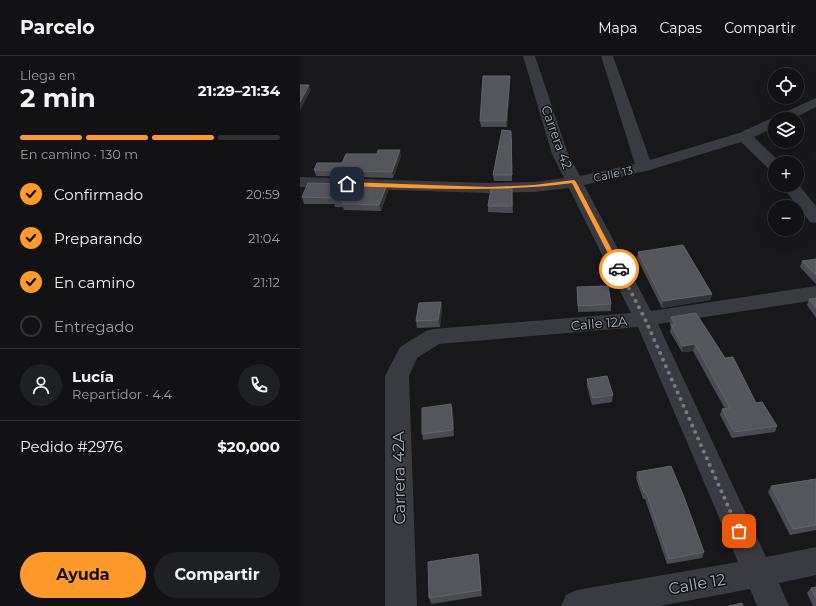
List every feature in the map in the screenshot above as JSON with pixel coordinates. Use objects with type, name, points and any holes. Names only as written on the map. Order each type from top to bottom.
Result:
[{"type":"street","name":"Carrera 42","points":[[529,56],[560,154],[645,319],[757,574],[773,606]]},
{"type":"street","points":[[606,56],[644,167]]},
{"type":"street","points":[[795,112],[816,102]]},
{"type":"street","name":"Calle 13","points":[[300,182],[488,188],[534,187],[574,182],[644,167],[744,136],[768,124]]},
{"type":"street","points":[[744,136],[768,159]]},
{"type":"street","points":[[796,192],[816,218]]},
{"type":"street","name":"Calle 12A","points":[[408,353],[434,338],[645,319],[816,293]]},
{"type":"street","name":"Carrera 42A","points":[[401,606],[397,376],[408,353]]},
{"type":"street","name":"Calle 12","points":[[577,606],[757,574],[816,561]]},
{"type":"building","points":[[483,76],[510,76],[506,121],[480,121]]},
{"type":"building","points":[[300,85],[309,85],[300,102]]},
{"type":"building","points":[[502,130],[511,131],[512,175],[493,175]]},
{"type":"building","points":[[378,150],[400,150],[392,172],[314,170],[317,163],[342,163],[346,154],[377,154]]},
{"type":"building","points":[[308,183],[387,185],[379,205],[342,204],[343,201],[333,200],[334,198],[302,197]]},
{"type":"building","points":[[491,188],[512,188],[512,206],[488,206]]},
{"type":"building","points":[[683,245],[712,294],[663,301],[638,252]]},
{"type":"building","points":[[816,259],[816,275],[802,261]]},
{"type":"building","points":[[608,286],[611,304],[578,306],[577,287]]},
{"type":"building","points":[[816,298],[816,308],[809,299]]},
{"type":"building","points":[[441,302],[438,320],[416,321],[419,303]]},
{"type":"building","points":[[696,313],[725,358],[733,357],[756,403],[762,402],[777,426],[734,432],[722,409],[730,408],[695,344],[683,346],[671,325],[675,325],[671,317]]},
{"type":"building","points":[[607,376],[613,395],[593,398],[587,379]]},
{"type":"building","points":[[451,404],[453,430],[422,434],[422,408]]},
{"type":"building","points":[[671,466],[704,552],[669,559],[646,492],[644,493],[637,472]]},
{"type":"building","points":[[816,479],[816,525],[793,529],[771,486]]},
{"type":"building","points":[[478,554],[481,590],[429,598],[428,562]]},
{"type":"building","points":[[816,587],[816,599],[811,588]]},
{"type":"building","points":[[742,603],[743,606],[729,606]]},
{"type":"way so far","points":[[619,269],[645,319],[739,531]]},
{"type":"route","points":[[347,184],[488,188],[534,187],[574,182],[619,269]]}]
